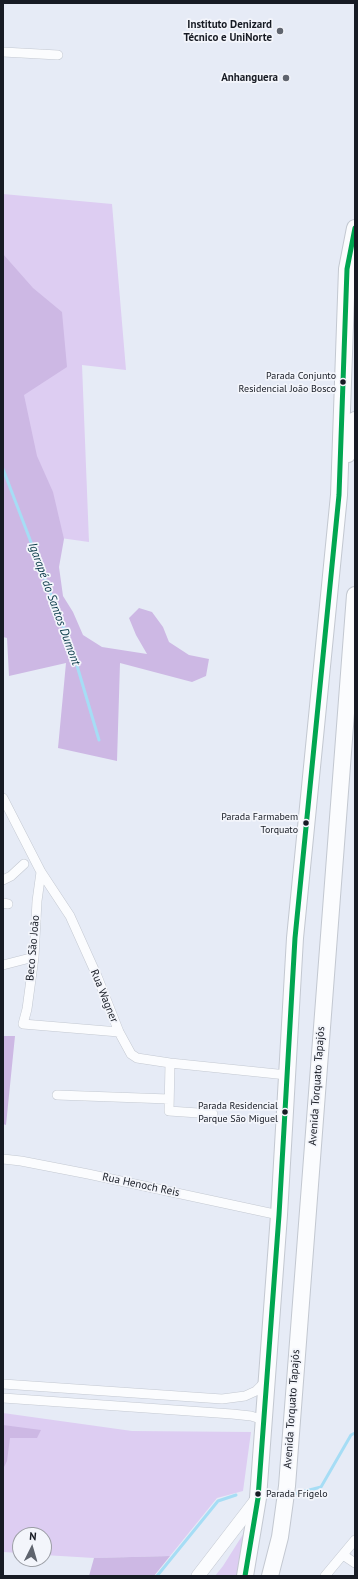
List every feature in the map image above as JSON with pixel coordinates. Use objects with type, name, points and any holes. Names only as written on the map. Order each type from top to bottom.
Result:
[{"type":"highway","points":[[245,1576],[258,1498],[279,1215],[286,1075],[296,930],[339,495],[347,269],[355,228]]},
{"type":"highway","points":[[352,246],[355,279]]},
{"type":"highway","points":[[339,495],[355,420]]},
{"type":"highway","name":"Avenida Torquato Tapajós","points":[[270,1576],[280,1537],[287,1486],[355,595]]},
{"type":"street","points":[[3,52],[58,55]]},
{"type":"street","name":"Rua Wagner","points":[[3,798],[41,872],[70,916],[97,976],[119,1032],[127,1048],[137,1058],[170,1063],[286,1075]]},
{"type":"street","points":[[3,880],[11,876],[24,864]]},
{"type":"street","name":"Beco São João","points":[[41,872],[37,901],[34,957],[27,1009],[23,1024],[119,1032]]},
{"type":"street","points":[[3,965],[34,957]]},
{"type":"street","points":[[170,1063],[169,1111],[213,1114]]},
{"type":"street","points":[[57,1095],[169,1099]]},
{"type":"street","name":"Rua Henoch Reis","points":[[3,1159],[88,1174],[279,1215]]},
{"type":"street","points":[[3,1384],[234,1399],[256,1391],[267,1380]]},
{"type":"street","points":[[52,1401],[53,1388]]},
{"type":"street","points":[[161,1409],[162,1395]]},
{"type":"street","points":[[3,1398],[232,1414],[251,1416],[264,1420]]},
{"type":"street","points":[[198,1576],[258,1498]]},
{"type":"street","points":[[325,1576],[355,1540]]},
{"type":"street","points":[[343,1554],[355,1563]]},
{"type":"shaded area","points":[[3,194],[112,204],[126,370],[82,365],[89,542],[3,530]]},
{"type":"shaded area","points":[[3,254],[33,288],[62,312],[67,367],[24,395],[37,456],[53,492],[64,539],[59,567],[63,596],[73,612],[83,635],[102,647],[147,654],[136,635],[129,618],[139,608],[152,612],[163,627],[169,642],[189,655],[209,659],[206,676],[192,682],[120,663],[117,761],[58,748],[66,663],[9,676],[7,638],[3,637]]},
{"type":"shaded area","points":[[3,1036],[15,1036],[6,1125],[3,1124]]},
{"type":"shaded area","points":[[3,1413],[132,1431],[251,1432],[243,1491],[217,1498],[170,1556],[94,1558],[52,1555],[52,1527],[12,1527],[12,1553],[3,1552]]},
{"type":"shaded area","points":[[3,1425],[41,1430],[37,1438],[10,1438],[7,1461],[3,1469]]},
{"type":"shaded area","points":[[247,1528],[238,1576],[215,1576],[223,1566]]},
{"type":"shaded area","points":[[170,1556],[154,1576],[89,1576],[94,1558]]},
{"type":"waterway","name":"Igarapé do Santos Dumont","points":[[3,469],[73,652],[99,740]]},
{"type":"waterway","points":[[294,1494],[321,1487],[351,1435],[355,1433]]},
{"type":"waterway","points":[[157,1576],[218,1501],[236,1495]]},
{"type":"transit line","points":[[245,1576],[258,1498],[279,1215],[295,938],[339,495],[347,269],[355,228]]},
{"type":"place","name":"Instituto Denizard Técnico e UniNorte","points":[[280,31]]},
{"type":"place","name":"Anhanguera","points":[[286,78]]},
{"type":"place","name":"Parada Conjunto Residencial João Bosco","points":[[343,382]]},
{"type":"place","name":"Parada Farmabem Torquato","points":[[306,823]]},
{"type":"place","name":"Parada Residencial Parque São Miguel","points":[[285,1112]]},
{"type":"place","name":"Parada Frigelo","points":[[258,1494]]}]
